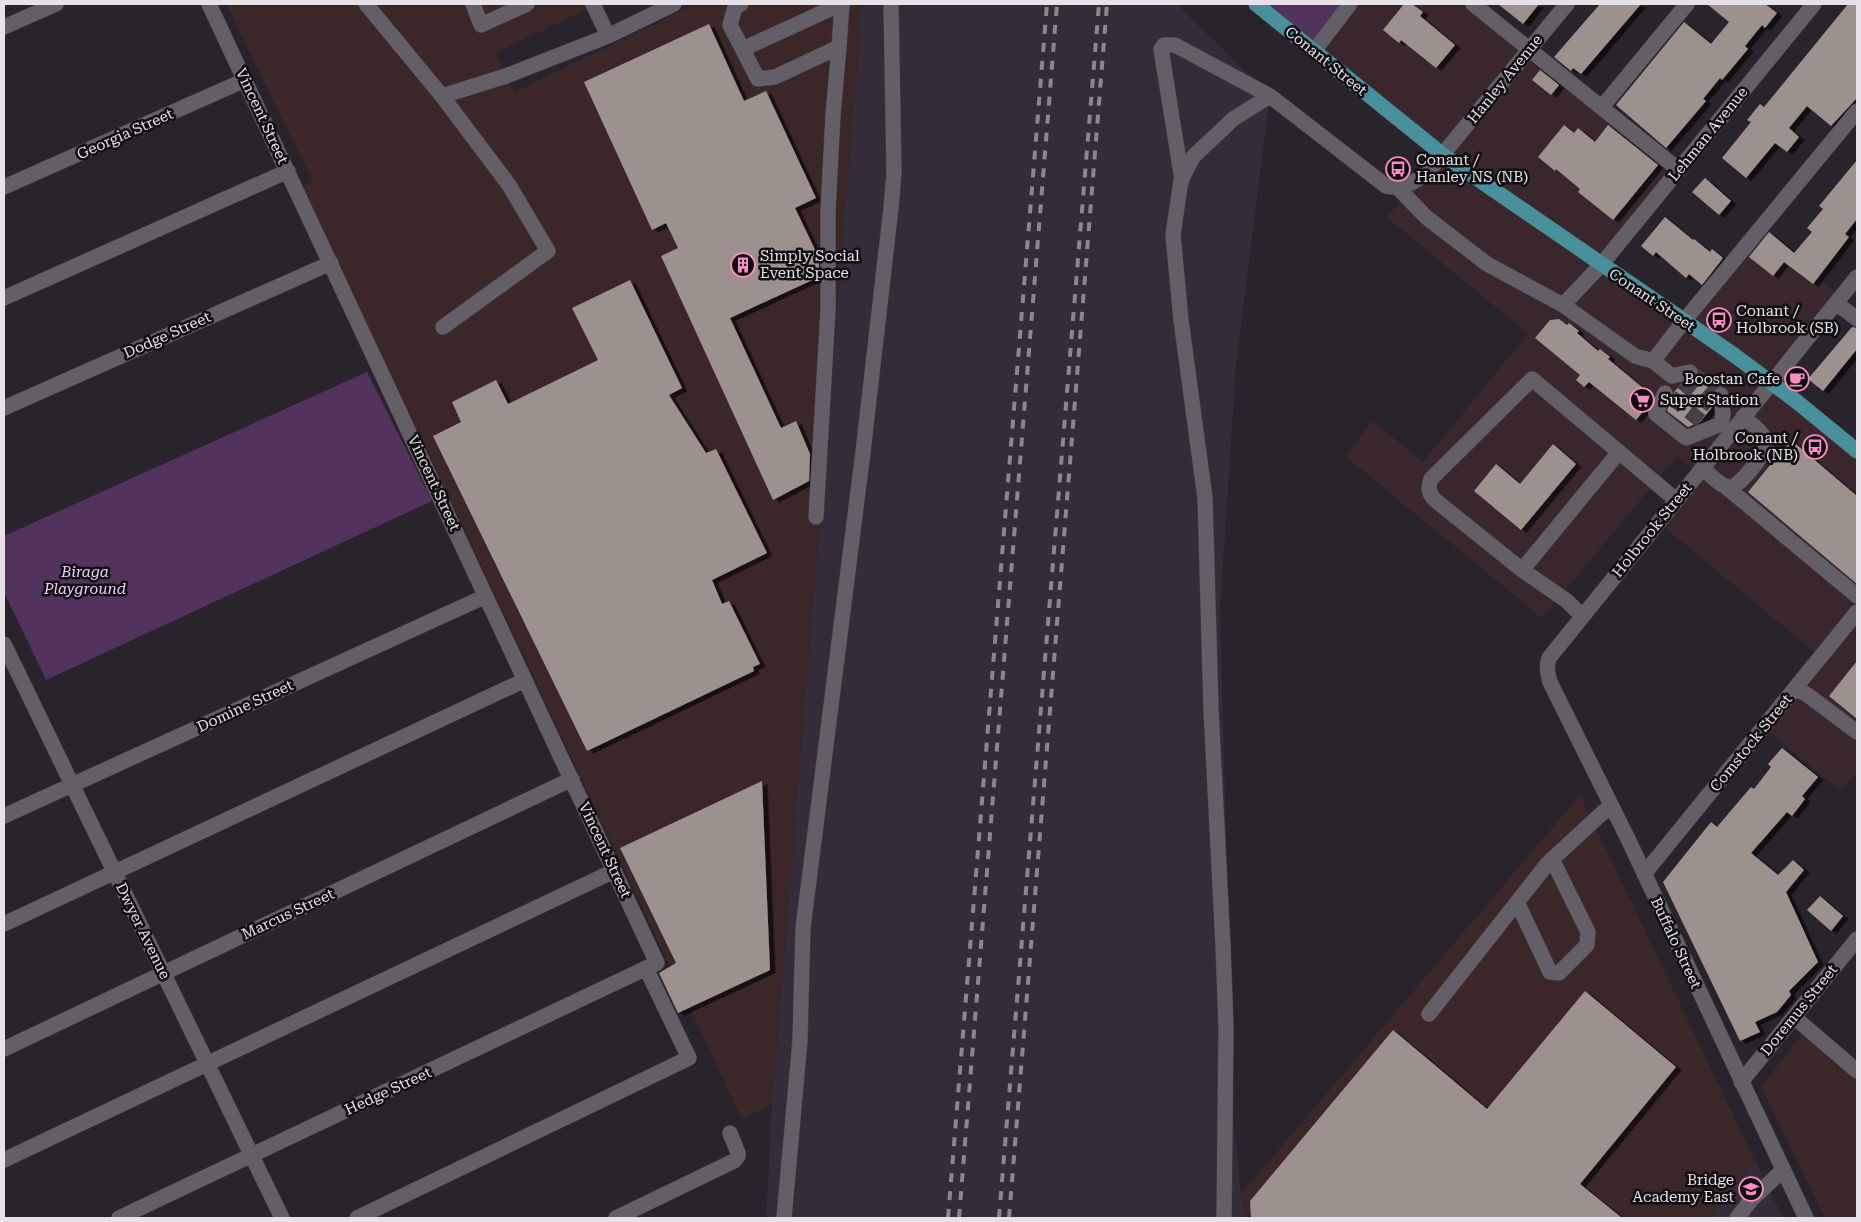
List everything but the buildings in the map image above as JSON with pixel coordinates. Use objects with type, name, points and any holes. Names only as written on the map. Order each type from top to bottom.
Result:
[{"type":"main road","name":"Conant Street","points":[[1256,4],[1442,155],[1771,382],[1857,451]]},
{"type":"street","points":[[4,27],[56,4]]},
{"type":"street","name":"Vincent Street","points":[[210,4],[614,871],[690,1058],[357,1218]]},
{"type":"street","points":[[366,4],[442,96],[509,185],[548,251],[442,327]]},
{"type":"street","points":[[473,4],[481,25],[527,4]]},
{"type":"street","points":[[593,4],[608,36]]},
{"type":"street","points":[[740,4],[735,7],[730,25],[758,79],[775,77],[839,47]]},
{"type":"street","points":[[743,50],[841,4],[828,211],[828,310],[816,517]]},
{"type":"street","points":[[784,1218],[800,1040],[803,928],[863,452],[891,208],[894,173],[891,4]]},
{"type":"street","points":[[1314,51],[1350,4]]},
{"type":"street","points":[[1473,4],[1679,170]]},
{"type":"street","name":"Hanley Avenue","points":[[1442,155],[1567,4]]},
{"type":"street","points":[[1602,107],[1687,4]]},
{"type":"street","name":"Lehman Avenue","points":[[1563,305],[1601,265],[1814,4]]},
{"type":"street","points":[[442,96],[506,76],[608,36],[670,5]]},
{"type":"street","points":[[1182,180],[1160,49],[1164,45],[1175,46],[1270,96],[1386,186],[1398,188],[1421,178],[1442,155]]},
{"type":"street","name":"Georgia Street","points":[[4,187],[245,80]]},
{"type":"street","points":[[1224,1218],[1226,1028],[1205,498],[1181,320],[1173,235],[1181,180],[1193,157],[1233,118],[1270,96]]},
{"type":"street","points":[[1653,361],[1857,111]]},
{"type":"street","points":[[4,298],[288,171]]},
{"type":"street","points":[[1398,188],[1426,217],[1487,264],[1563,305],[1635,356],[1653,361],[1682,377],[1656,414],[1686,438],[1717,418]]},
{"type":"street","name":"Dodge Street","points":[[4,408],[331,263]]},
{"type":"street","name":"Holbrook Street","points":[[1547,668],[1549,658],[1702,468],[1717,418],[1743,417],[1857,278]]},
{"type":"street","points":[[1836,303],[1857,319]]},
{"type":"street","points":[[1582,616],[1567,601],[1522,570],[1435,500],[1428,488],[1431,479],[1532,379],[1676,500]]},
{"type":"street","points":[[1725,486],[1731,487],[1739,484],[1765,452],[1766,443],[1764,437],[1743,417]]},
{"type":"street","points":[[1522,570],[1619,452]]},
{"type":"street","points":[[1702,468],[1857,596]]},
{"type":"street","name":"Domine Street","points":[[4,816],[486,596]]},
{"type":"street","name":"Comstock Street","points":[[1644,874],[1857,612]]},
{"type":"street","name":"Dwyer Avenue","points":[[4,644],[282,1218]]},
{"type":"street","name":"Buffalo Street","points":[[1547,668],[1550,682],[1644,874],[1806,1218]]},
{"type":"street","points":[[4,924],[525,680]]},
{"type":"street","points":[[1796,688],[1857,732]]},
{"type":"street","name":"Marcus Street","points":[[4,1049],[572,779]]},
{"type":"street","points":[[1429,1014],[1552,859],[1610,804]]},
{"type":"street","points":[[1517,902],[1550,972],[1558,973],[1587,945],[1588,932],[1552,859]]},
{"type":"street","points":[[4,1160],[614,871]]},
{"type":"street","name":"Doremus Street","points":[[1741,1082],[1857,939]]},
{"type":"street","name":"Hedge Street","points":[[119,1218],[652,966]]},
{"type":"street","points":[[1794,1017],[1857,1071]]},
{"type":"street","points":[[616,1218],[648,1211],[734,1161],[738,1153],[730,1133]]},
{"type":"street","points":[[1737,1218],[1752,1199],[1783,1170]]},
{"type":"shaded area","points":[[226,4],[598,4],[495,53],[515,92],[695,4],[862,4],[772,1104],[742,1119],[402,398],[299,189],[313,181]]},
{"type":"shaded area","points":[[862,4],[1177,4],[1270,96],[1236,366],[1220,610],[1234,1132],[1244,1218],[766,1218],[772,1104]]},
{"type":"shaded area","points":[[1350,4],[1473,4],[1679,170],[1601,265],[1684,321],[1762,226],[1841,297],[1771,382],[1857,451],[1857,772],[1841,791],[1763,727],[1820,657],[1658,522],[1697,473],[1677,456],[1542,618],[1345,456],[1373,421],[1423,462],[1528,334],[1387,217],[1442,155],[1314,51]]},
{"type":"shaded area","points":[[1580,795],[1755,1161],[1708,1218],[1243,1218],[1242,1193]]},
{"type":"shaded area","points":[[1803,1033],[1857,1076],[1857,1218],[1825,1218],[1761,1087]]},
{"type":"shaded area","name":"Bridge Academy East","points":[[1755,1161],[1783,1218],[1708,1218]]},
{"type":"green space","points":[[1256,4],[1350,4],[1314,51]]},
{"type":"green space","name":"Biraga Playground","points":[[367,372],[432,501],[46,680],[4,592],[4,536]]},
{"type":"tunnel","points":[[1690,372],[1721,395]]},
{"type":"tunnel","points":[[1682,382],[1712,406]]},
{"type":"tunnel","points":[[1671,397],[1701,421]]},
{"type":"railway","points":[[948,1218],[1047,4]]},
{"type":"railway","points":[[959,1218],[1057,4]]},
{"type":"railway","points":[[999,1218],[1099,4]]},
{"type":"railway","points":[[1009,1218],[1107,4]]},
{"type":"place","name":"Conant / Hanley NS (NB)","points":[[1398,169]]},
{"type":"place","name":"Simply Social Event Space","points":[[743,265]]},
{"type":"place","name":"Conant / Holbrook (SB)","points":[[1719,320]]},
{"type":"place","name":"Boostan Cafe","points":[[1797,379]]},
{"type":"place","name":"Super Station","points":[[1642,400]]},
{"type":"place","name":"Conant / Holbrook (NB)","points":[[1815,447]]},
{"type":"place","name":"Bridge Academy East","points":[[1751,1189]]}]
